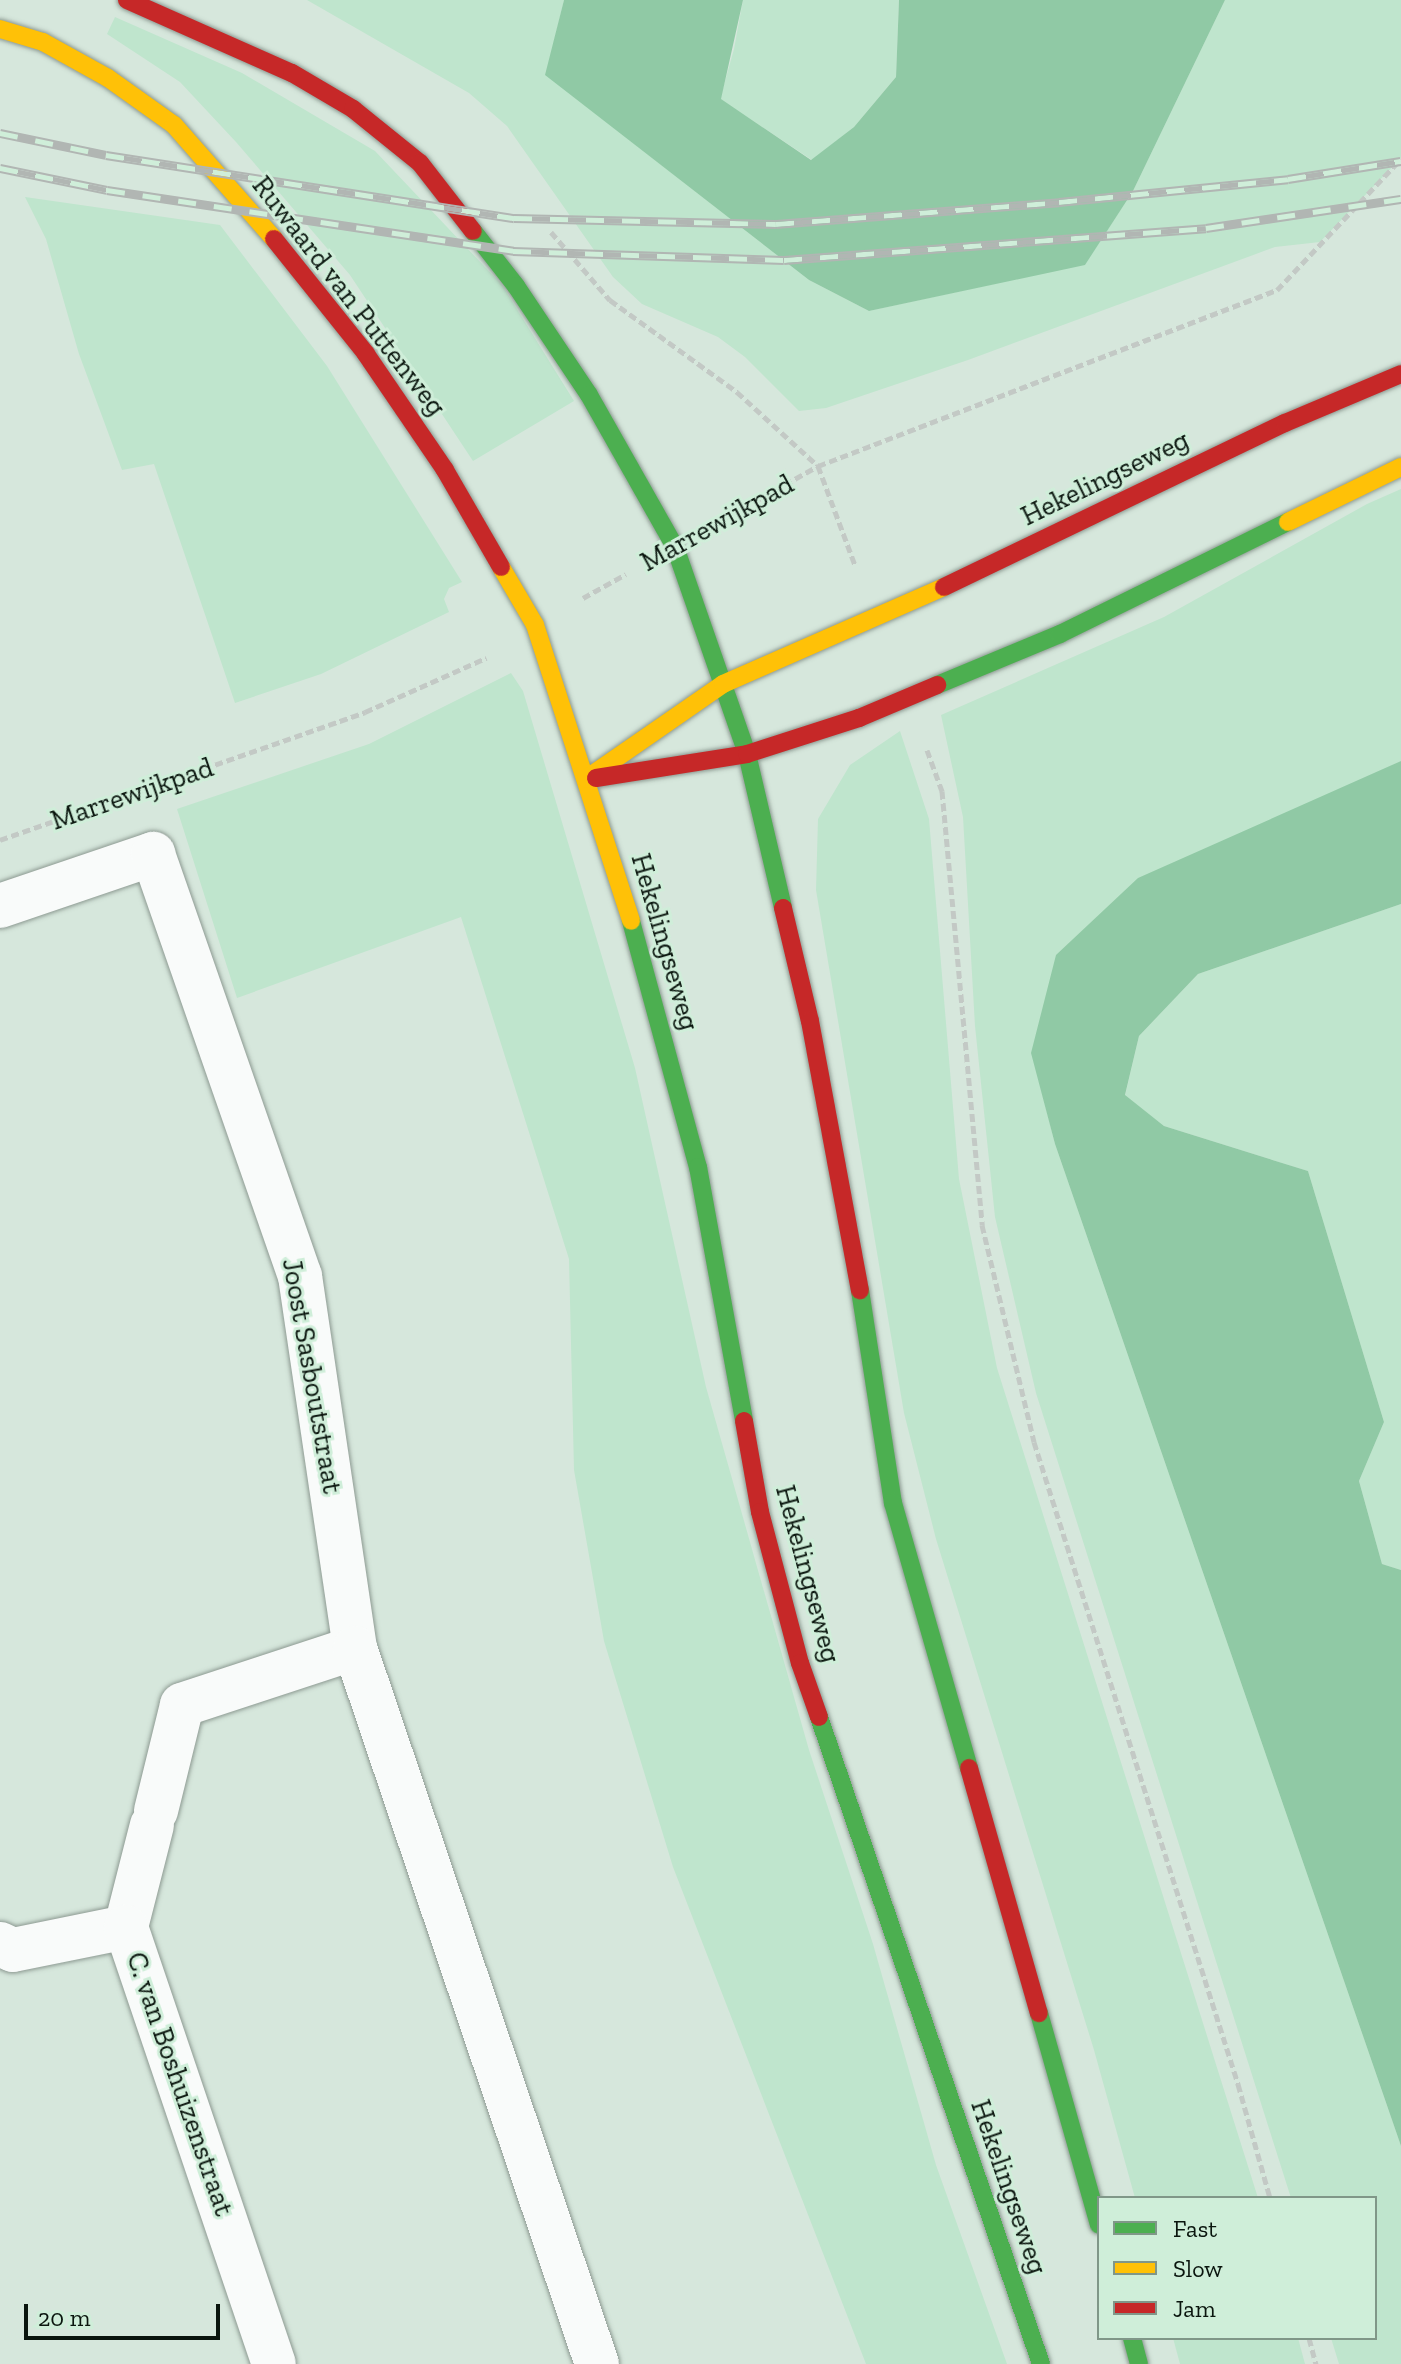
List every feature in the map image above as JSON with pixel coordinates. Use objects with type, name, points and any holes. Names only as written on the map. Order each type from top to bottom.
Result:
[{"type":"street","points":[[127,0],[181,21],[292,73],[353,109],[420,163],[516,286],[581,383],[675,547],[747,754],[810,1021],[865,1318],[893,1503],[1097,2218]]},
{"type":"street","name":"Ruwaard van Puttenweg","points":[[0,29],[43,42],[108,78],[174,125],[278,244],[366,354],[445,470],[535,625],[586,779]]},
{"type":"street","name":"Hekelingseweg","points":[[1041,2364],[800,1663],[760,1512],[698,1167],[640,947],[586,779],[723,684],[923,597],[1285,423],[1401,374]]},
{"type":"street","points":[[586,779],[747,754],[906,699],[1060,634],[1401,467]]},
{"type":"street","name":"Joost Sasboutstraat","points":[[0,906],[153,854],[300,1276],[355,1648]]},
{"type":"street","points":[[126,1927],[182,1705],[355,1648],[597,2364]]},
{"type":"street","name":"C. van Boshuizenstraat","points":[[0,1944],[13,1950],[126,1927],[274,2364]]},
{"type":"street","points":[[1133,2340],[1139,2364]]},
{"type":"path","name":"Marrewijkpad","points":[[0,840],[365,712],[486,658],[535,625],[818,466],[1277,290],[1401,159]]},
{"type":"path","points":[[906,699],[942,791],[982,1225],[1034,1442],[1238,2084],[1269,2196]]},
{"type":"path","points":[[1310,2340],[1316,2364]]},
{"type":"shaded area","points":[[307,0],[564,0],[546,75],[809,280],[869,311],[1085,264],[1133,191],[1225,0],[1401,0],[1401,158],[1320,242],[1275,247],[968,360],[826,408],[799,411],[745,357],[718,337],[642,304],[613,277],[507,126],[469,93]]},
{"type":"shaded area","points":[[564,0],[743,0],[721,99],[811,160],[854,127],[896,77],[899,0],[1225,0],[1133,191],[1085,265],[869,311],[809,280],[545,75]]},
{"type":"shaded area","points":[[743,0],[899,0],[896,77],[854,127],[812,160],[720,99]]},
{"type":"shaded area","points":[[115,17],[242,73],[375,151],[502,285],[574,401],[473,461],[350,275],[180,82],[107,34]]},
{"type":"shaded area","points":[[25,197],[220,225],[327,366],[462,582],[449,588],[444,599],[449,612],[321,674],[235,703],[154,464],[122,470],[79,354],[46,239]]},
{"type":"shaded area","points":[[1401,489],[1401,761],[1346,789],[1032,1053],[1055,1144],[1401,2146],[1401,2364],[1339,2364],[1332,2340],[1377,2340],[1377,2196],[1290,2196],[1036,1393],[995,1217],[975,1026],[963,817],[941,715],[1164,617],[1367,504]]},
{"type":"shaded area","points":[[511,673],[523,691],[635,1068],[706,1387],[809,1750],[873,1944],[936,2165],[1007,2364],[866,2364],[673,1867],[604,1641],[574,1470],[569,1259],[461,917],[237,998],[177,809],[369,744]]},
{"type":"shaded area","points":[[900,731],[929,819],[959,1179],[997,1368],[1257,2196],[1134,2196],[1094,2050],[936,1539],[904,1413],[816,890],[818,819],[850,765]]},
{"type":"shaded area","points":[[1401,761],[1401,904],[1198,974],[1139,1036],[1125,1095],[1164,1126],[1308,1171],[1384,1422],[1359,1481],[1382,1564],[1401,1570],[1401,2146],[1055,1144],[1031,1053],[1056,955],[1138,878]]},
{"type":"shaded area","points":[[1401,904],[1401,1570],[1382,1564],[1359,1481],[1384,1422],[1308,1171],[1164,1126],[1125,1096],[1139,1036],[1198,974]]},
{"type":"shaded area","points":[[1174,2340],[1299,2340],[1305,2364],[1180,2364]]},
{"type":"railway","points":[[0,133],[106,155],[514,218],[776,224],[1059,202],[1288,179],[1401,161]]},
{"type":"railway","points":[[0,168],[107,190],[513,251],[784,260],[1206,228],[1401,199]]},
{"type":"traffic: fast","points":[[473,231],[516,286],[589,395],[675,547],[747,754],[783,908]]},
{"type":"traffic: fast","points":[[937,685],[1060,634],[1288,522]]},
{"type":"traffic: fast","points":[[631,921],[698,1167],[744,1421]]},
{"type":"traffic: fast","points":[[860,1290],[893,1503],[969,1768]]},
{"type":"traffic: fast","points":[[819,1717],[1041,2364]]},
{"type":"traffic: fast","points":[[1039,2013],[1097,2218]]},
{"type":"traffic: fast","points":[[1133,2340],[1139,2364]]},
{"type":"traffic: slow","points":[[0,29],[43,42],[108,78],[174,125],[274,239]]},
{"type":"traffic: slow","points":[[1288,522],[1401,467]]},
{"type":"traffic: slow","points":[[501,567],[535,625],[631,921]]},
{"type":"traffic: slow","points":[[586,779],[723,684],[944,587]]},
{"type":"traffic: jam","points":[[127,0],[292,73],[353,109],[420,163],[473,231]]},
{"type":"traffic: jam","points":[[274,239],[366,354],[445,470],[501,567]]},
{"type":"traffic: jam","points":[[944,587],[1285,423],[1401,374]]},
{"type":"traffic: jam","points":[[596,778],[747,754],[859,718],[937,685]]},
{"type":"traffic: jam","points":[[783,908],[810,1021],[860,1290]]},
{"type":"traffic: jam","points":[[744,1421],[760,1512],[800,1663],[819,1717]]},
{"type":"traffic: jam","points":[[969,1768],[1039,2013]]}]
